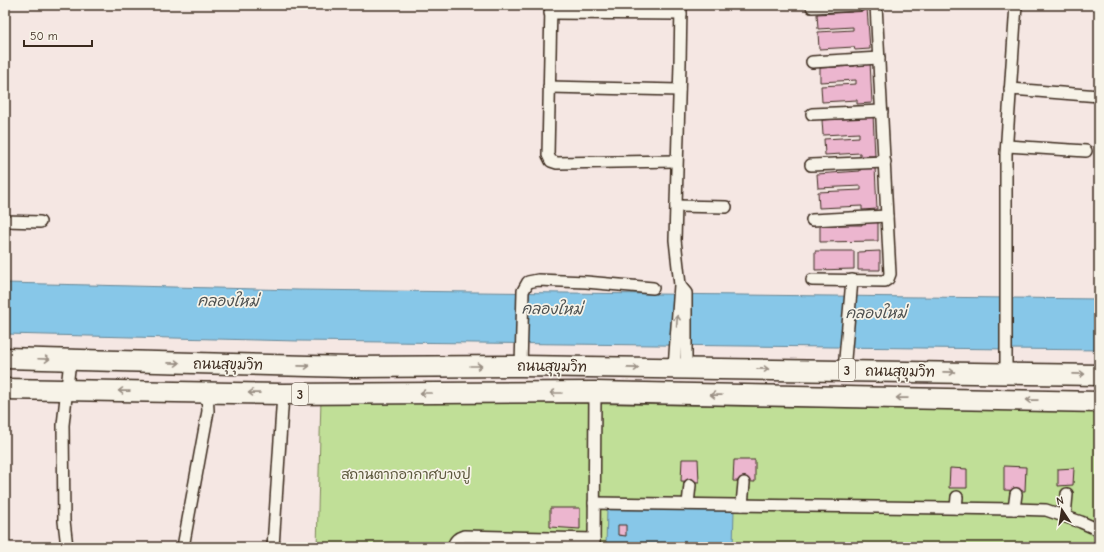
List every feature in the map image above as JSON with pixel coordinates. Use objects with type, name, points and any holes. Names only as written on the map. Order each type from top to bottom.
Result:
[{"type":"highway","name":"ถนนสุขุมวิท","points":[[5,358],[349,367],[521,356],[594,367],[680,360],[844,370],[1099,375]]},
{"type":"highway","points":[[594,367],[595,392]]},
{"type":"highway","name":"ถนนสุขุมวิท","points":[[5,389],[283,394],[595,392],[1099,402]]},
{"type":"street","points":[[812,7],[860,5]]},
{"type":"street","points":[[812,280],[885,281],[888,279],[890,274],[876,5]]},
{"type":"street","points":[[1006,373],[1006,146],[1016,5]]},
{"type":"street","points":[[676,161],[557,163],[551,161],[548,155],[550,9],[681,9],[674,240],[682,290],[680,360]]},
{"type":"street","points":[[812,62],[879,58]]},
{"type":"street","points":[[549,87],[679,90]]},
{"type":"street","points":[[1010,89],[1099,96]]},
{"type":"street","points":[[812,114],[882,111]]},
{"type":"street","points":[[1006,146],[1086,151]]},
{"type":"street","points":[[811,165],[885,162]]},
{"type":"street","points":[[676,206],[726,207]]},
{"type":"street","points":[[812,220],[888,216]]},
{"type":"street","points":[[5,220],[40,222]]},
{"type":"street","points":[[521,356],[523,291],[528,282],[538,280],[586,282],[653,288]]},
{"type":"street","points":[[844,370],[852,280]]},
{"type":"street","points":[[66,547],[64,521],[63,425],[70,360]]},
{"type":"street","points":[[183,547],[208,411],[207,392]]},
{"type":"street","points":[[453,547],[454,542],[464,536],[594,543],[595,392]]},
{"type":"street","points":[[273,547],[283,394]]},
{"type":"street","points":[[742,505],[744,483]]},
{"type":"street","points":[[688,504],[690,485]]},
{"type":"street","points":[[1014,509],[1016,494]]},
{"type":"street","points":[[1065,516],[1067,494]]},
{"type":"street","points":[[594,503],[742,505],[957,503],[1014,509],[1046,510],[1099,530]]},
{"type":"green space","name":"สถานตากอากาศบางปู","points":[[321,399],[1099,412],[1099,547],[317,547]]},
{"type":"water","name":"คลองใหม่","points":[[5,283],[299,290],[1099,299],[1099,350],[298,341],[5,334]]},
{"type":"water","points":[[607,508],[734,510],[733,547],[606,547]]},
{"type":"building","points":[[867,8],[870,49],[855,50],[854,47],[819,49],[818,32],[853,30],[853,27],[818,29],[817,14],[852,12],[852,9]]},
{"type":"building","points":[[870,61],[872,103],[857,104],[857,100],[822,102],[821,86],[856,84],[856,80],[820,82],[820,68],[855,66],[855,62]]},
{"type":"building","points":[[873,114],[875,156],[860,156],[860,153],[825,155],[824,139],[859,137],[859,133],[823,135],[822,120],[858,118],[858,115]]},
{"type":"building","points":[[875,167],[877,209],[862,210],[862,206],[819,208],[818,192],[861,190],[861,186],[818,188],[817,174],[860,171],[860,168]]},
{"type":"building","points":[[878,221],[878,241],[820,242],[820,225],[862,225],[862,222]]},
{"type":"building","points":[[815,251],[854,251],[854,269],[815,270]]},
{"type":"building","points":[[880,251],[880,270],[858,270],[858,252]]},
{"type":"building","points":[[682,459],[698,459],[699,482],[681,481]]},
{"type":"building","points":[[734,460],[755,460],[755,482],[733,481]]},
{"type":"building","points":[[1004,466],[1026,467],[1025,491],[1004,490]]},
{"type":"building","points":[[950,468],[967,469],[967,488],[949,488]]},
{"type":"building","points":[[1074,468],[1073,485],[1058,486],[1058,469]]},
{"type":"building","points":[[550,508],[580,508],[580,529],[550,527]]},
{"type":"building","points":[[618,525],[626,525],[626,536],[618,535]]}]
